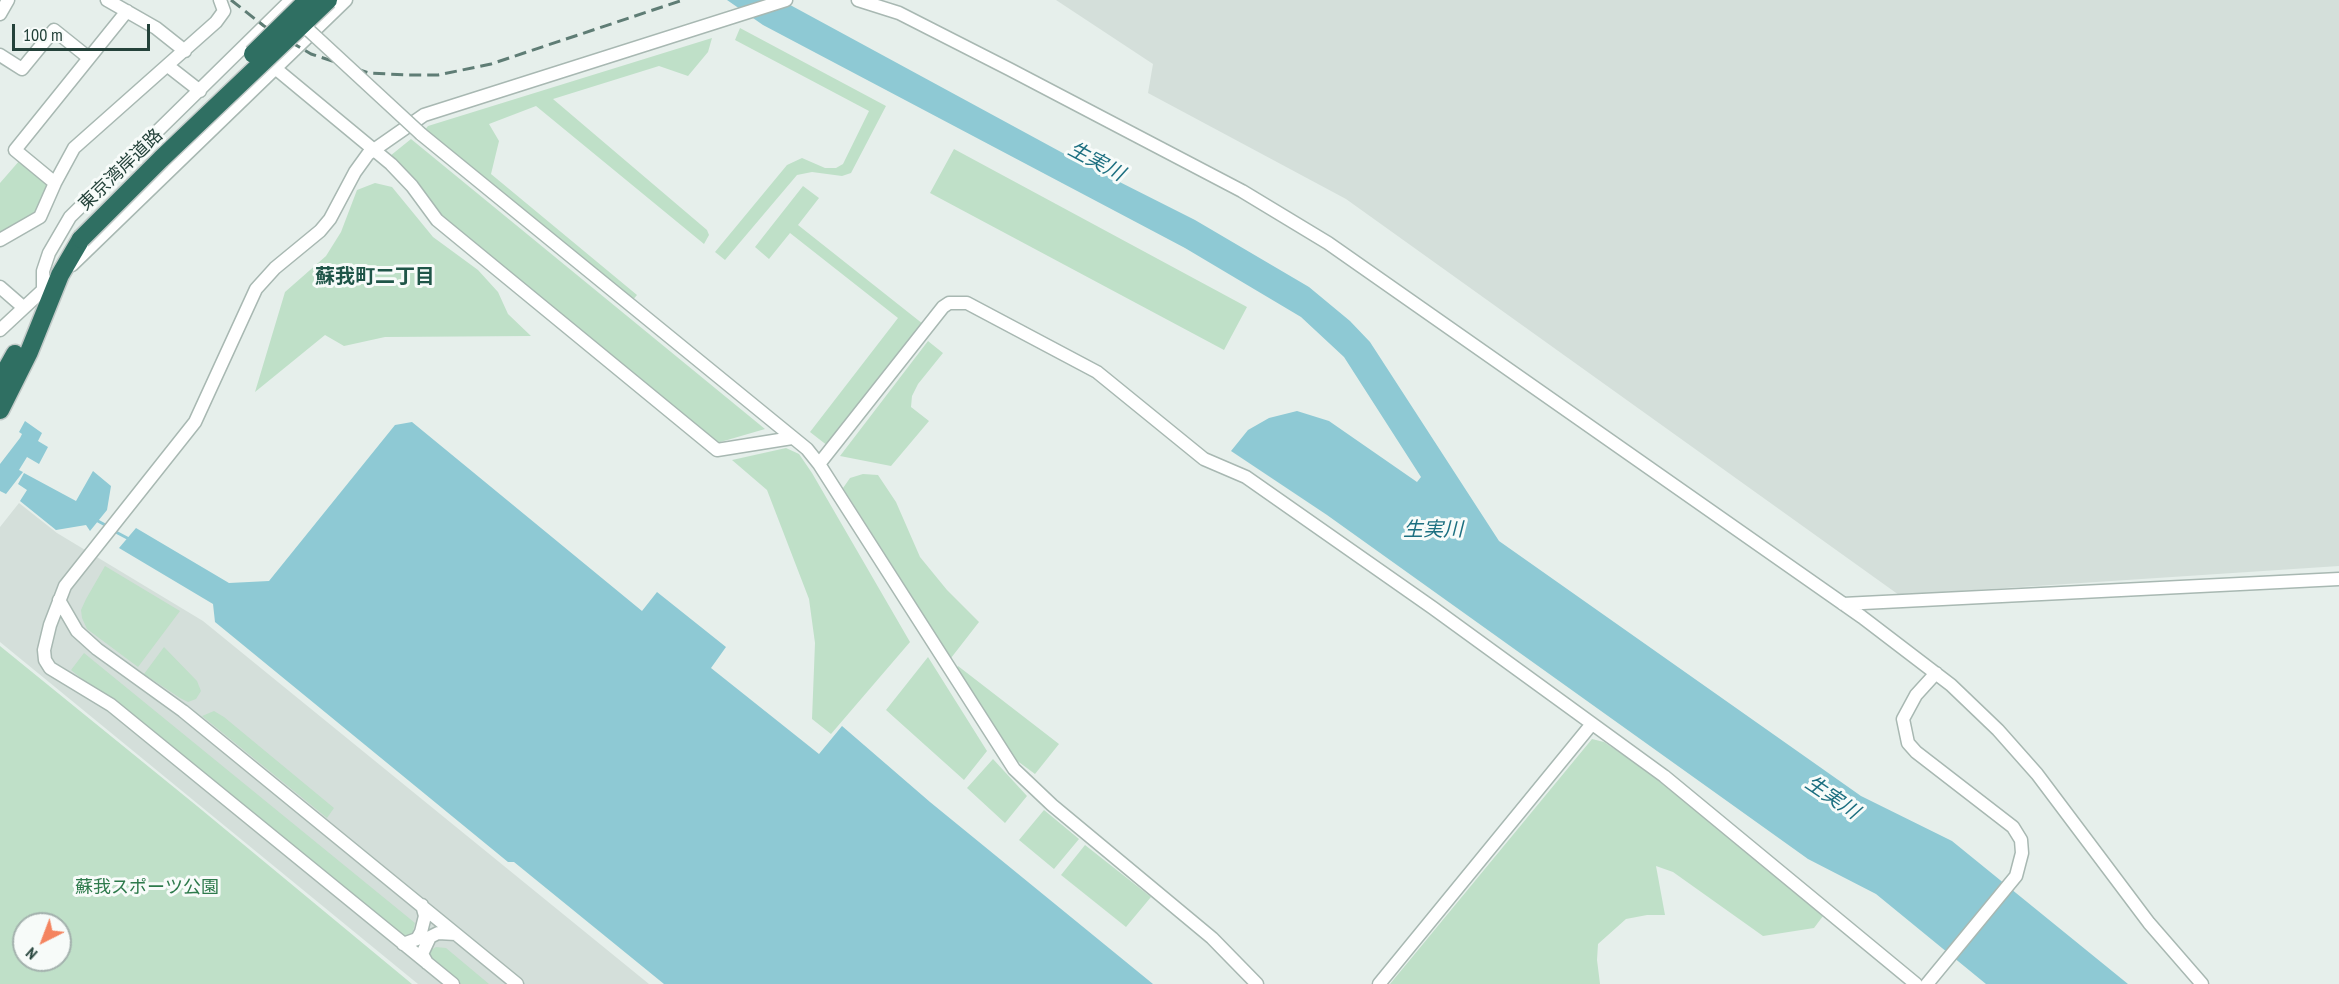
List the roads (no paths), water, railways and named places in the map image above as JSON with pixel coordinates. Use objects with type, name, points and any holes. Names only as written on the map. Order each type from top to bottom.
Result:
[{"type":"highway","name":"東京湾岸道路","points":[[0,381],[23,339],[43,287],[83,238],[308,0]]},
{"type":"highway","name":"東京湾岸道路","points":[[295,13],[328,0]]},
{"type":"highway","name":"東京湾岸道路","points":[[0,410],[29,352],[60,274],[83,238]]},
{"type":"street","points":[[0,14],[8,0]]},
{"type":"street","points":[[107,0],[156,28],[185,51]]},
{"type":"street","points":[[0,240],[40,218],[55,183],[80,141],[216,22],[224,11],[220,0]]},
{"type":"street","points":[[83,238],[275,68],[346,0]]},
{"type":"street","points":[[453,984],[111,705],[50,668],[45,660],[44,650],[59,600],[74,574],[101,543],[195,422],[256,289],[275,268],[321,231],[330,219],[354,172],[373,150],[424,115],[786,0]]},
{"type":"street","points":[[858,0],[899,13],[1009,69],[1242,191],[1328,243],[1843,604],[1936,673],[1998,730],[2037,774],[2149,923],[2202,984]]},
{"type":"street","points":[[55,183],[15,150],[127,11]]},
{"type":"street","points":[[43,287],[43,271],[49,253],[69,217],[268,23],[295,13],[421,134],[807,449],[819,464],[1014,769],[1052,805],[1212,938],[1257,984]]},
{"type":"street","points":[[268,23],[299,44]]},
{"type":"street","points":[[0,55],[22,69],[54,30],[89,58]]},
{"type":"street","points":[[168,66],[200,91]]},
{"type":"street","points":[[275,68],[373,150],[412,186],[436,220],[717,450],[792,438]]},
{"type":"street","points":[[0,330],[43,287],[60,274]]},
{"type":"street","points":[[0,287],[23,307]]},
{"type":"street","points":[[819,464],[943,307],[949,303],[968,303],[1097,372],[1204,459],[1246,477],[1306,517],[1591,725],[1665,776],[1916,984]]},
{"type":"street","points":[[1843,604],[2339,579]]},
{"type":"street","points":[[59,600],[77,631],[97,649],[183,711],[517,984]]},
{"type":"street","points":[[1927,984],[2010,884],[2020,865],[2022,853],[2021,840],[2013,827],[1916,752],[1908,743],[1903,719],[1916,695],[1936,673]]},
{"type":"street","points":[[1379,984],[1591,725]]},
{"type":"street","points":[[403,944],[417,939],[422,932],[425,916],[422,905]]},
{"type":"street","points":[[427,963],[422,954],[430,938],[438,933],[457,934]]},
{"type":"water","name":"生実川","points":[[727,0],[781,0],[1072,158],[1195,220],[1309,287],[1350,321],[1370,342],[1499,541],[1861,796],[1952,841],[2128,984],[1986,984],[1876,894],[1808,859],[1327,515],[1231,451],[1248,430],[1269,418],[1297,411],[1329,421],[1417,482],[1421,477],[1344,357],[1301,317],[1185,248],[763,25]]},
{"type":"water","points":[[25,421],[42,433],[38,441],[48,447],[39,464],[27,457],[19,470],[23,472],[6,494],[0,491],[0,464],[20,438],[22,434],[19,432]]},
{"type":"water","points":[[412,422],[642,611],[657,592],[726,647],[711,668],[819,754],[842,726],[930,802],[1153,984],[664,984],[514,862],[508,862],[215,622],[213,604],[119,548],[136,528],[229,583],[269,581],[395,425]]},
{"type":"water","points":[[93,471],[111,486],[107,510],[90,531],[86,525],[56,530],[20,501],[27,490],[18,484],[24,473],[76,501]]},
{"type":"waterway","points":[[96,520],[109,527]]},
{"type":"waterway","points":[[114,531],[129,539]]},
{"type":"railway","points":[[231,0],[264,26],[311,54],[369,73],[408,75],[438,75],[491,64],[683,0]]},
{"type":"district","name":"蘇我町二丁目","points":[[375,277]]},
{"type":"park label","name":"蘇我スポーツ公園","points":[[147,888]]}]
